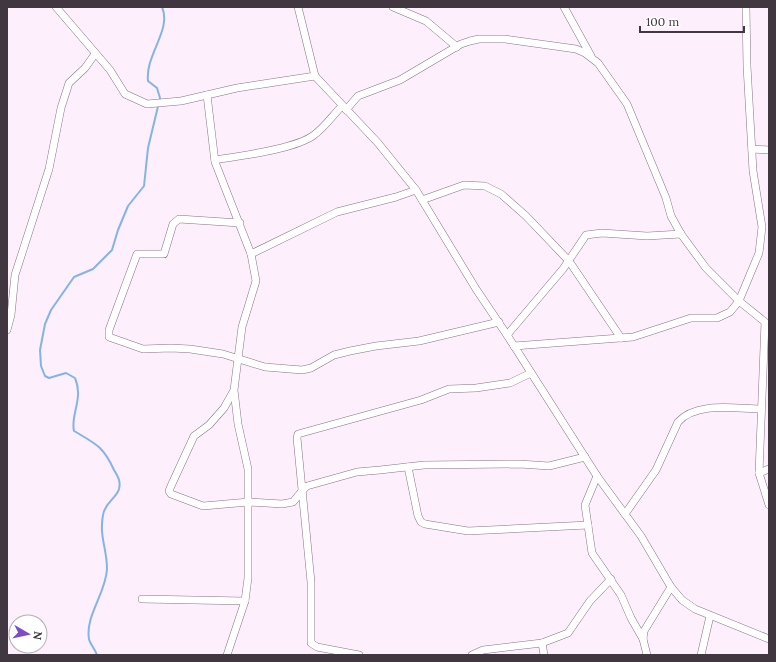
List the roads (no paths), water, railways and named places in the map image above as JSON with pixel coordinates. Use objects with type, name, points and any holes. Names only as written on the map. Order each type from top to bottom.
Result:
[{"type":"street","points":[[56,7],[110,70],[124,94],[140,102],[155,104],[169,102],[237,88],[315,76]]},
{"type":"street","points":[[298,7],[315,76],[396,163],[416,190],[476,289],[499,322],[530,373],[597,476],[626,514],[671,588],[682,600],[710,616],[769,639]]},
{"type":"street","points":[[393,7],[426,21],[457,46]]},
{"type":"street","points":[[564,7],[592,58],[613,82],[627,104],[666,198],[671,216],[681,234],[706,268],[739,301],[767,322],[761,409],[759,473],[769,505]]},
{"type":"street","points":[[514,346],[622,338],[641,334],[695,317],[717,318],[730,312],[739,301],[754,267],[762,240],[762,227],[753,171],[747,66],[746,7]]},
{"type":"street","points":[[215,160],[275,150],[307,140],[355,98],[400,80],[457,46],[479,39],[505,39],[576,49],[592,58]]},
{"type":"street","points":[[7,330],[11,315],[15,275],[49,169],[61,108],[69,83],[85,68],[96,54]]},
{"type":"street","points":[[207,95],[215,160],[251,254],[256,281],[242,327],[234,390],[237,417],[248,469],[248,564],[244,601],[227,655]]},
{"type":"street","points":[[752,149],[769,150]]},
{"type":"street","points":[[422,200],[464,185],[492,189],[501,194],[526,216],[569,261],[622,338]]},
{"type":"street","points":[[251,254],[337,212],[396,198],[416,190]]},
{"type":"street","points":[[240,223],[179,219],[173,224],[164,254],[136,254],[108,335],[112,339],[143,349],[179,348],[211,352],[237,358],[265,368],[302,370],[311,368],[334,355],[350,351],[419,340],[499,322]]},
{"type":"street","points":[[507,335],[569,261],[583,238],[590,233],[657,236],[681,234]]},
{"type":"street","points":[[359,655],[317,647],[311,643],[311,582],[297,438],[299,432],[421,400],[449,389],[476,388],[510,383],[530,373]]},
{"type":"street","points":[[234,390],[224,408],[209,425],[192,439],[169,491],[171,494],[203,506],[249,502],[288,504],[296,500],[307,486],[357,472],[408,467],[520,464],[549,466],[585,457]]},
{"type":"street","points":[[626,514],[656,470],[673,431],[683,416],[705,409],[761,409]]},
{"type":"street","points":[[408,467],[418,516],[421,522],[425,524],[468,531],[588,525]]},
{"type":"street","points":[[759,473],[769,469]]},
{"type":"street","points":[[597,476],[585,504],[592,553],[621,595],[631,618],[643,639],[647,655]]},
{"type":"street","points":[[472,655],[483,650],[542,643],[568,633],[590,601],[611,579]]},
{"type":"street","points":[[643,639],[647,623],[671,588]]},
{"type":"street","points":[[142,599],[244,601]]},
{"type":"street","points":[[701,655],[710,616]]},
{"type":"street","points":[[542,643],[544,655]]},
{"type":"waterway","points":[[97,655],[89,639],[89,630],[90,622],[106,578],[106,555],[102,530],[103,515],[106,507],[116,495],[120,486],[118,477],[110,462],[98,446],[74,431],[73,425],[78,400],[75,378],[66,373],[49,378],[45,376],[41,366],[40,350],[45,324],[51,310],[74,277],[93,269],[112,250],[128,206],[144,186],[148,148],[160,98],[157,88],[148,81],[148,71],[164,25],[162,7]]}]
